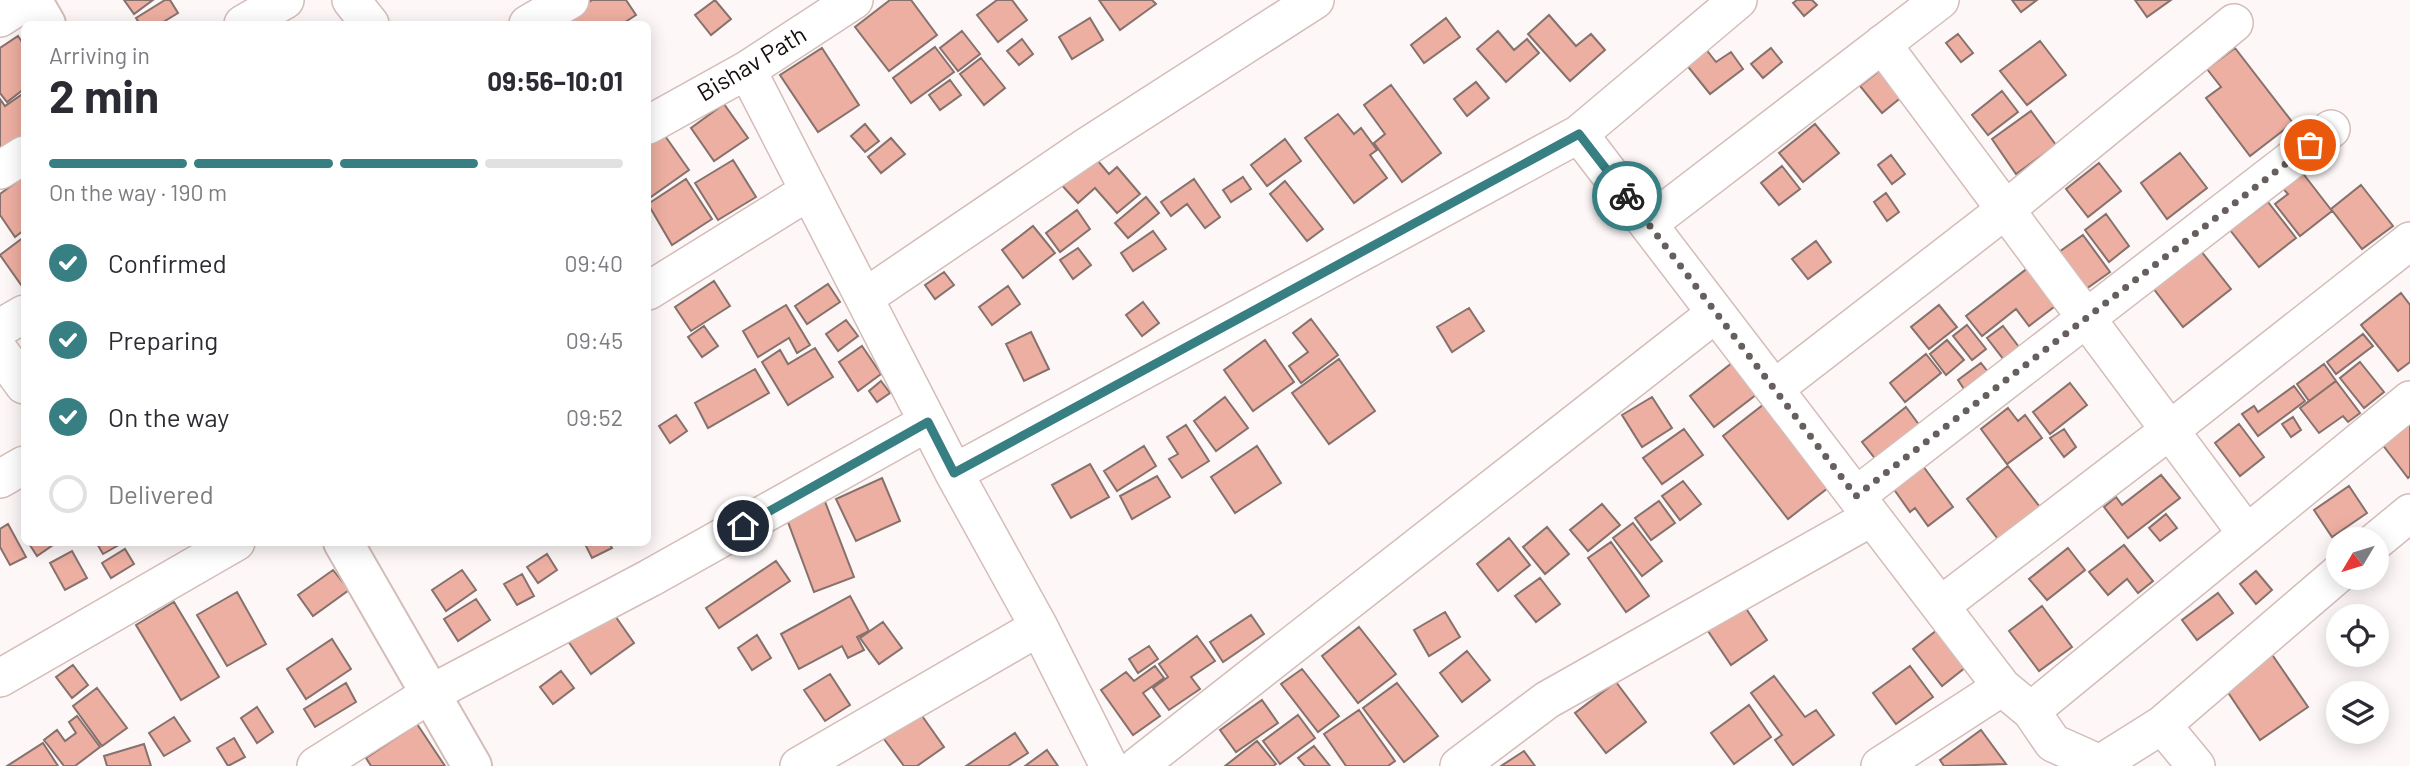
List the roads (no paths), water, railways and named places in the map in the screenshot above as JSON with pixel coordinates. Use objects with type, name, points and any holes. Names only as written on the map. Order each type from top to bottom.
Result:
[{"type":"street","points":[[0,18],[30,0],[44,21]]},
{"type":"street","points":[[248,21],[285,0]]},
{"type":"street","points":[[351,0],[368,21]]},
{"type":"street","points":[[533,21],[570,0]]},
{"type":"street","name":"Bishav Path","points":[[651,123],[747,70],[854,0]]},
{"type":"street","points":[[864,298],[1086,147],[1315,0]]},
{"type":"street","points":[[1648,223],[1940,0]]},
{"type":"street","points":[[954,473],[1579,134],[1721,5]]},
{"type":"street","points":[[1774,389],[2005,209],[2234,23]]},
{"type":"street","points":[[1882,44],[2247,534]]},
{"type":"street","points":[[747,70],[954,473],[1039,627],[1109,766]]},
{"type":"street","points":[[1459,766],[1547,700],[1864,506],[2087,319],[2331,129]]},
{"type":"street","points":[[1579,134],[2002,687],[2031,711],[2053,743],[2100,764],[2162,725],[2326,584]]},
{"type":"street","points":[[0,170],[21,157]]},
{"type":"street","points":[[651,289],[809,191]]},
{"type":"street","points":[[1940,606],[2170,430],[2410,240]]},
{"type":"street","points":[[1138,766],[1716,313]]},
{"type":"street","points":[[0,328],[21,316]]},
{"type":"street","points":[[0,352],[21,381]]},
{"type":"street","points":[[2031,711],[2410,400]]},
{"type":"street","points":[[316,766],[430,694],[662,571],[928,422]]},
{"type":"street","points":[[0,479],[21,467]]},
{"type":"street","points":[[2389,530],[2410,513]]},
{"type":"street","points":[[0,678],[229,546]]},
{"type":"street","points":[[345,546],[472,766]]},
{"type":"street","points":[[799,766],[1039,627]]},
{"type":"street","points":[[1880,766],[2002,687]]},
{"type":"street","points":[[2162,725],[2196,766]]}]
